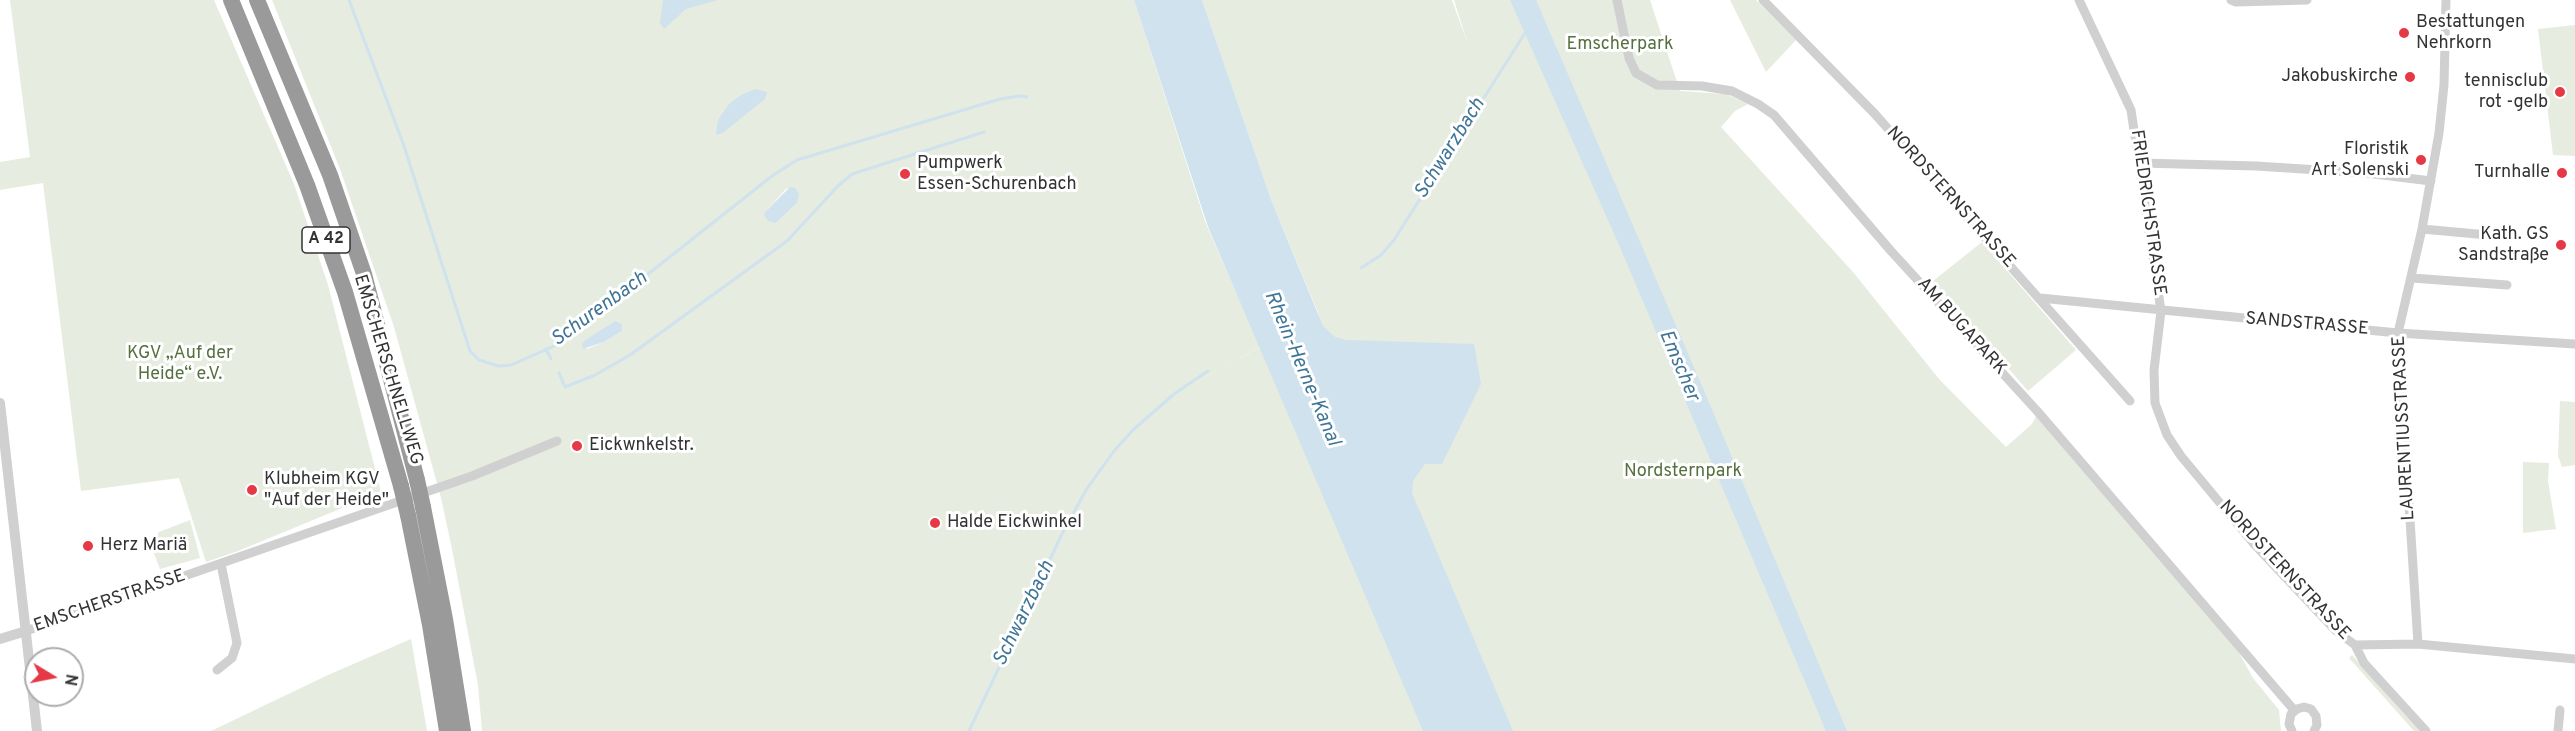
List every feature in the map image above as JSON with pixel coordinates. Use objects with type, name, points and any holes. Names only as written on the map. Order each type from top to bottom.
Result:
[{"type":"highway","name":"EMSCHERSCHNELLWEG","points":[[231,0],[307,185],[409,483]]},
{"type":"highway","name":"EMSCHERSCHNELLWEG","points":[[257,0],[330,175],[364,274],[437,622],[436,662],[447,731]]},
{"type":"highway","name":"EMSCHERSCHNELLWEG","points":[[437,622],[451,652],[463,731]]},
{"type":"street","name":"AM BUGAPARK","points":[[1617,0],[1629,58],[1636,73],[1657,85],[1702,86],[1732,92],[1758,104],[1774,115],[1891,250],[2037,411],[2294,710]]},
{"type":"street","name":"NORDSTERNSTRASSE","points":[[1763,0],[1882,122],[2130,401]]},
{"type":"street","name":"FRIEDRICHSTRASSE","points":[[2079,0],[2132,110],[2161,311],[2153,389],[2155,403],[2167,435]]},
{"type":"street","points":[[2231,0],[2236,2],[2307,0]]},
{"type":"street","name":"LAURENTIUSSTRASSE","points":[[2418,644],[2398,333],[2412,278],[2431,181],[2444,85],[2445,0]]},
{"type":"street","points":[[2140,163],[2366,173],[2431,181]]},
{"type":"street","points":[[2422,229],[2510,237]]},
{"type":"street","points":[[2412,278],[2507,285]]},
{"type":"street","name":"SANDSTRASSE","points":[[2040,298],[2398,333],[2575,344]]},
{"type":"street","points":[[0,403],[37,731]]},
{"type":"street","name":"NORDSTERNSTRASSE","points":[[2167,435],[2181,456],[2254,544],[2343,638],[2355,645],[2364,663],[2426,731]]},
{"type":"street","name":"EMSCHERSTRASSE","points":[[0,639],[472,476],[557,441]]},
{"type":"street","points":[[218,670],[233,656],[237,643],[221,564]]},
{"type":"street","points":[[2355,645],[2418,644],[2575,659]]},
{"type":"street","points":[[2292,731],[2289,721],[2294,710],[2304,707],[2312,711],[2317,719],[2314,731]]},
{"type":"street","points":[[2558,731],[2560,710]]},
{"type":"green space","name":"KGV „Auf der Heide“ e.V.","points":[[10,0],[214,0],[294,184],[328,285],[381,492],[206,562],[179,478],[81,491],[43,183],[0,190],[0,162],[30,157]]},
{"type":"green space","points":[[272,0],[1134,0],[1206,224],[1260,347],[1160,402],[1319,315],[1272,202],[1202,0],[1452,0],[1468,45],[1454,0],[1650,0],[1680,91],[1726,94],[1748,104],[1735,111],[1721,127],[1853,272],[1939,379],[2006,447],[2032,424],[2038,412],[2229,635],[2253,678],[2279,710],[2281,731],[482,731],[478,685],[441,498],[394,327],[340,169]],"holes":[[[787,188],[797,203],[776,223],[765,212]],[[615,321],[622,331],[587,349],[582,343]]]},
{"type":"green space","points":[[1730,0],[1756,0],[1796,40],[1766,72]]},
{"type":"green space","name":"tennisclub rot -gelb","points":[[2575,25],[2575,156],[2553,155],[2538,29]]},
{"type":"green space","points":[[1982,242],[2076,350],[2028,391],[1933,281]]},
{"type":"green space","points":[[2560,401],[2575,402],[2575,465],[2562,467],[2558,456]]},
{"type":"green space","points":[[2523,462],[2549,463],[2548,481],[2556,529],[2523,533]]},
{"type":"green space","points":[[190,520],[200,558],[160,569],[153,551],[153,543],[159,532]]},
{"type":"green space","points":[[411,639],[427,731],[211,731],[328,675]]},
{"type":"green space","points":[[2352,655],[2421,731],[2414,731],[2349,658]]},
{"type":"water","points":[[663,0],[718,0],[686,9],[664,29],[660,23]]},
{"type":"water","name":"Rhein-Herne-Kanal","points":[[1134,0],[1202,0],[1272,202],[1323,326],[1335,337],[1346,340],[1474,344],[1481,384],[1442,464],[1425,464],[1413,481],[1412,493],[1513,731],[1423,731],[1208,227]]},
{"type":"water","name":"Emscher","points":[[1510,0],[1536,0],[1847,731],[1826,731],[1616,238]]},
{"type":"water","points":[[756,89],[767,92],[765,99],[724,132],[716,134],[718,120],[729,104],[741,95]]},
{"type":"water","points":[[790,187],[795,188],[799,194],[797,203],[776,223],[768,221],[764,215],[765,212]]},
{"type":"water","points":[[615,321],[622,324],[622,331],[604,342],[583,349],[582,343]]},
{"type":"waterway","name":"Schurenbach","points":[[349,0],[403,143],[470,351],[479,360],[498,366],[511,365],[561,343],[772,176],[797,160],[1000,99],[1027,97]]},
{"type":"waterway","name":"Schwarzbach","points":[[1361,268],[1381,255],[1394,240],[1525,33]]},
{"type":"waterway","points":[[559,373],[565,387],[595,375],[630,355],[787,241],[852,174],[984,132]]},
{"type":"waterway","points":[[546,349],[551,359]]},
{"type":"waterway","name":"Schwarzbach","points":[[969,731],[1062,534],[1086,490],[1114,451],[1133,430],[1174,394],[1208,371]]},
{"type":"place","name":"Bestattungen Nehrkorn","points":[[2404,33]]},
{"type":"place","name":"Jakobuskirche","points":[[2410,77]]},
{"type":"place","name":"tennisclub rot -gelb","points":[[2560,92]]},
{"type":"place","name":"Floristik Art Solenski","points":[[2421,160]]},
{"type":"place","name":"Turnhalle","points":[[2562,173]]},
{"type":"place","name":"Pumpwerk Essen-Schurenbach","points":[[905,174]]},
{"type":"place","name":"Kath. GS Sandstraße","points":[[2561,245]]},
{"type":"place","name":"Eickwnkelstr.","points":[[577,446]]},
{"type":"place","name":"Klubheim KGV \"Auf der Heide\"","points":[[252,490]]},
{"type":"place","name":"Halde Eickwinkel","points":[[935,523]]},
{"type":"place","name":"Herz Mariä","points":[[88,546]]},
{"type":"park label","name":"Emscherpark","points":[[1620,45]]},
{"type":"park label","name":"Nordsternpark","points":[[1683,472]]}]
